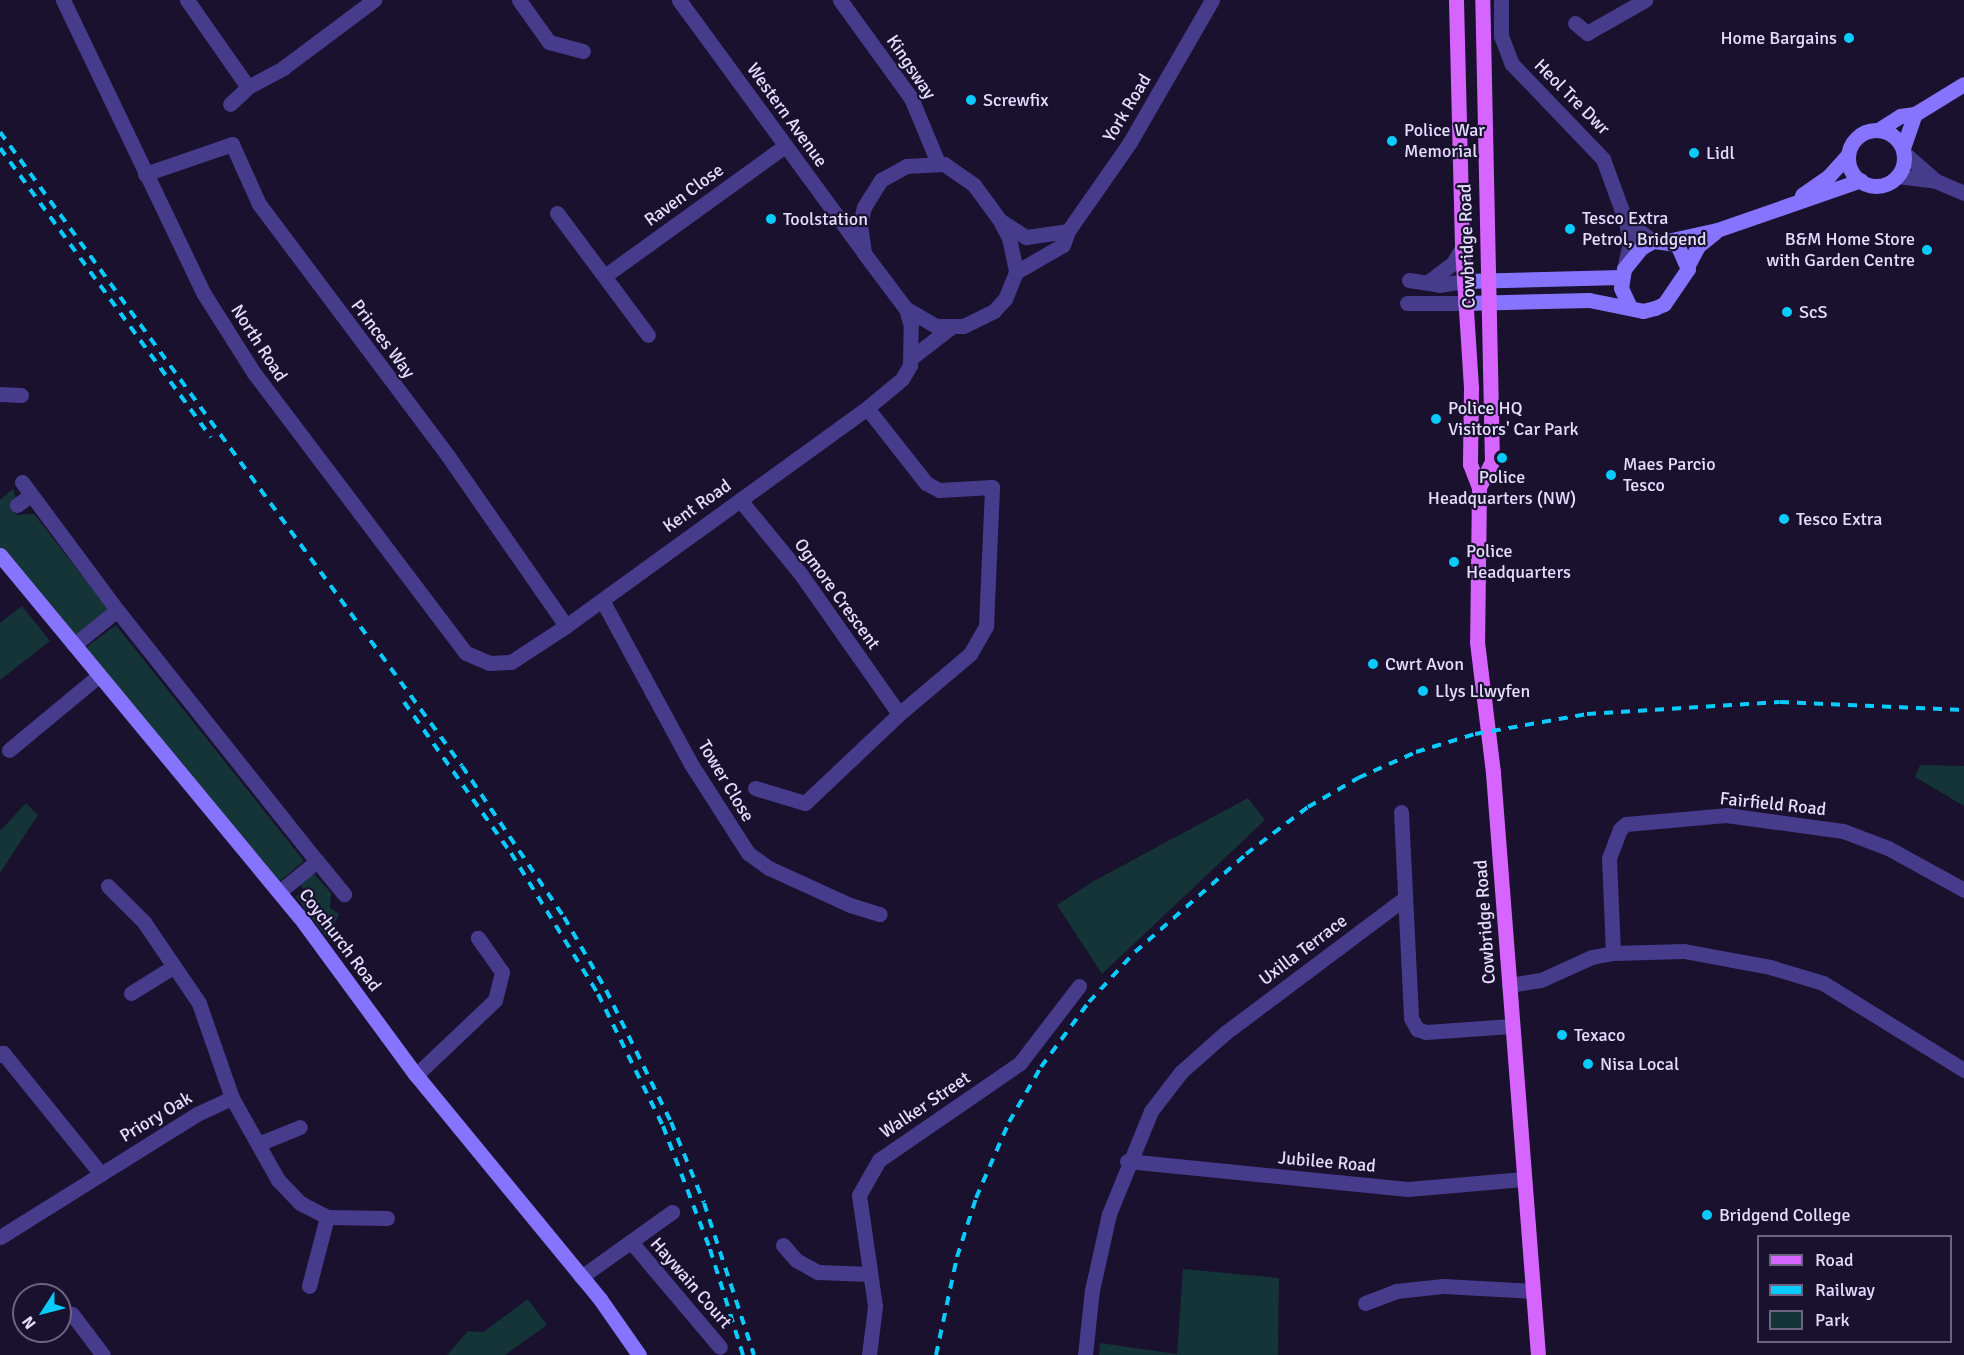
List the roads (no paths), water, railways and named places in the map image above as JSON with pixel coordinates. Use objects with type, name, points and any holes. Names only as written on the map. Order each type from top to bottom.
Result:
[{"type":"main road","name":"Cowbridge Road","points":[[1456,0],[1462,248],[1471,389],[1470,464],[1479,487],[1477,642],[1493,773],[1538,1355]]},
{"type":"main road","name":"Cowbridge Road","points":[[1479,487],[1492,463],[1482,0]]},
{"type":"street","name":"North Road","points":[[63,0],[204,294],[254,373],[466,653],[489,663]]},
{"type":"street","points":[[187,0],[248,87]]},
{"type":"street","points":[[230,104],[248,87],[283,68],[374,0]]},
{"type":"street","points":[[519,0],[549,42],[583,51]]},
{"type":"street","name":"Western Avenue","points":[[679,0],[864,253]]},
{"type":"street","name":"Kingsway","points":[[840,0],[911,98],[938,163]]},
{"type":"street","name":"York Road","points":[[1016,272],[1063,245],[1068,231],[1130,142],[1212,0]]},
{"type":"street","name":"Heol Tre Dwr","points":[[1502,0],[1504,50],[1512,64],[1597,148],[1626,222],[1630,243],[1623,273]]},
{"type":"street","points":[[1575,23],[1587,33],[1645,0]]},
{"type":"street","points":[[1795,201],[1828,177],[1848,155],[1862,134],[1878,130],[1900,116],[1915,114],[1964,84]]},
{"type":"street","points":[[1897,176],[1915,114]]},
{"type":"street","points":[[1878,130],[1888,132],[1904,151],[1936,181]]},
{"type":"street","name":"Princes Way","points":[[145,174],[232,144],[259,204],[448,456],[566,626]]},
{"type":"street","name":"Raven Close","points":[[606,275],[785,146]]},
{"type":"street","points":[[1848,155],[1850,166],[1861,180],[1877,186],[1897,176],[1936,181],[1964,193]]},
{"type":"street","points":[[938,163],[964,176],[999,219],[1012,246],[1016,272],[1005,299],[994,311],[982,319],[950,328],[923,321],[906,309],[864,253],[860,237],[864,207],[881,180],[906,166],[938,163]]},
{"type":"street","points":[[1630,307],[1621,288],[1623,273],[1641,248],[1660,241],[1717,230],[1795,201],[1861,180]]},
{"type":"street","points":[[557,213],[606,275],[648,335]]},
{"type":"street","points":[[999,219],[1026,237],[1068,231]]},
{"type":"street","points":[[1626,222],[1660,241],[1677,244],[1689,263]]},
{"type":"street","points":[[1407,303],[1589,300],[1643,311],[1665,304],[1684,278],[1698,246],[1717,230]]},
{"type":"street","points":[[1428,282],[1453,263],[1462,248]]},
{"type":"street","points":[[1409,280],[1439,285],[1487,280],[1581,281],[1623,273]]},
{"type":"street","points":[[906,309],[911,326],[911,358]]},
{"type":"street","name":"Kent Road","points":[[489,663],[511,662],[566,626],[867,408],[902,378],[911,358],[950,328]]},
{"type":"street","points":[[0,395],[21,396]]},
{"type":"street","points":[[755,788],[805,803],[899,714],[970,654],[986,626],[992,488],[939,490],[926,483],[867,408]]},
{"type":"street","points":[[17,505],[26,488],[117,609],[344,894]]},
{"type":"street","name":"Ogmore Crescent","points":[[740,500],[801,573],[899,714]]},
{"type":"street","name":"Coychurch Road","points":[[0,555],[279,892],[416,1074],[581,1277],[639,1355]]},
{"type":"street","name":"Tower Close","points":[[602,600],[691,764],[748,853],[779,872],[880,914]]},
{"type":"street","points":[[74,645],[117,609]]},
{"type":"street","points":[[9,750],[98,676]]},
{"type":"street","points":[[1401,812],[1411,1018],[1417,1029],[1426,1032],[1511,1026]]},
{"type":"street","name":"Fairfield Road","points":[[1613,952],[1609,858],[1620,829],[1626,824],[1726,815],[1843,831],[1888,848],[1964,890]]},
{"type":"street","points":[[279,892],[317,861]]},
{"type":"street","points":[[108,886],[144,922],[199,1003],[232,1098],[278,1180],[300,1203],[327,1217],[387,1218]]},
{"type":"street","name":"Uxilla Terrace","points":[[1086,1355],[1092,1290],[1104,1235],[1127,1161],[1151,1111],[1181,1072],[1225,1033],[1405,897]]},
{"type":"street","points":[[416,1074],[495,1000],[502,972],[478,938]]},
{"type":"street","points":[[1509,985],[1541,980],[1592,957],[1613,952],[1684,951],[1770,967],[1823,983],[1964,1070]]},
{"type":"street","points":[[131,993],[173,967]]},
{"type":"street","name":"Walker Street","points":[[869,1355],[875,1306],[859,1195],[879,1160],[1020,1063],[1079,986]]},
{"type":"street","points":[[1,1052],[101,1174]]},
{"type":"street","name":"Priory Oak","points":[[0,1237],[197,1114],[232,1098]]},
{"type":"street","points":[[258,1144],[300,1127]]},
{"type":"street","name":"Jubilee Road","points":[[1127,1161],[1408,1189],[1524,1179]]},
{"type":"street","name":"Haywain Court","points":[[581,1277],[632,1244],[672,1212]]},
{"type":"street","points":[[309,1286],[327,1217]]},
{"type":"street","name":"Haywain Court","points":[[632,1244],[720,1347]]},
{"type":"street","points":[[783,1245],[796,1260],[818,1272],[870,1274]]},
{"type":"street","points":[[1365,1303],[1396,1291],[1443,1286],[1533,1291]]},
{"type":"street","points":[[72,1314],[103,1355]]},
{"type":"railway","points":[[0,132],[462,766],[564,917],[606,990],[671,1122],[704,1203],[754,1355]]},
{"type":"railway","points":[[0,148],[211,437]]},
{"type":"railway","points":[[404,702],[511,853],[598,994],[663,1126],[710,1249],[743,1355]]},
{"type":"railway","points":[[936,1355],[957,1257],[976,1198],[1009,1122],[1041,1067],[1089,1002],[1135,952],[1246,854],[1308,807],[1358,778],[1416,752],[1475,734],[1587,714],[1780,702],[1964,710]]},
{"type":"place","name":"Home Bargains","points":[[1849,38]]},
{"type":"place","name":"Screwfix","points":[[971,100]]},
{"type":"place","name":"Police War Memorial","points":[[1392,141]]},
{"type":"place","name":"Lidl","points":[[1694,153]]},
{"type":"place","name":"Toolstation","points":[[771,219]]},
{"type":"place","name":"Tesco Extra Petrol, Bridgend","points":[[1570,229]]},
{"type":"place","name":"B&M Home Store with Garden Centre","points":[[1927,250]]},
{"type":"place","name":"ScS","points":[[1787,312]]},
{"type":"place","name":"Police HQ Visitors' Car Park","points":[[1436,419]]},
{"type":"place","name":"Police Headquarters (NW)","points":[[1502,458]]},
{"type":"place","name":"Maes Parcio Tesco","points":[[1611,475]]},
{"type":"place","name":"Tesco Extra","points":[[1784,519]]},
{"type":"place","name":"Police Headquarters","points":[[1454,562]]},
{"type":"place","name":"Cwrt Avon","points":[[1373,664]]},
{"type":"place","name":"Llys Llwyfen","points":[[1423,691]]},
{"type":"place","name":"Texaco","points":[[1562,1035]]},
{"type":"place","name":"Nisa Local","points":[[1588,1064]]},
{"type":"place","name":"Bridgend College","points":[[1707,1215]]}]
